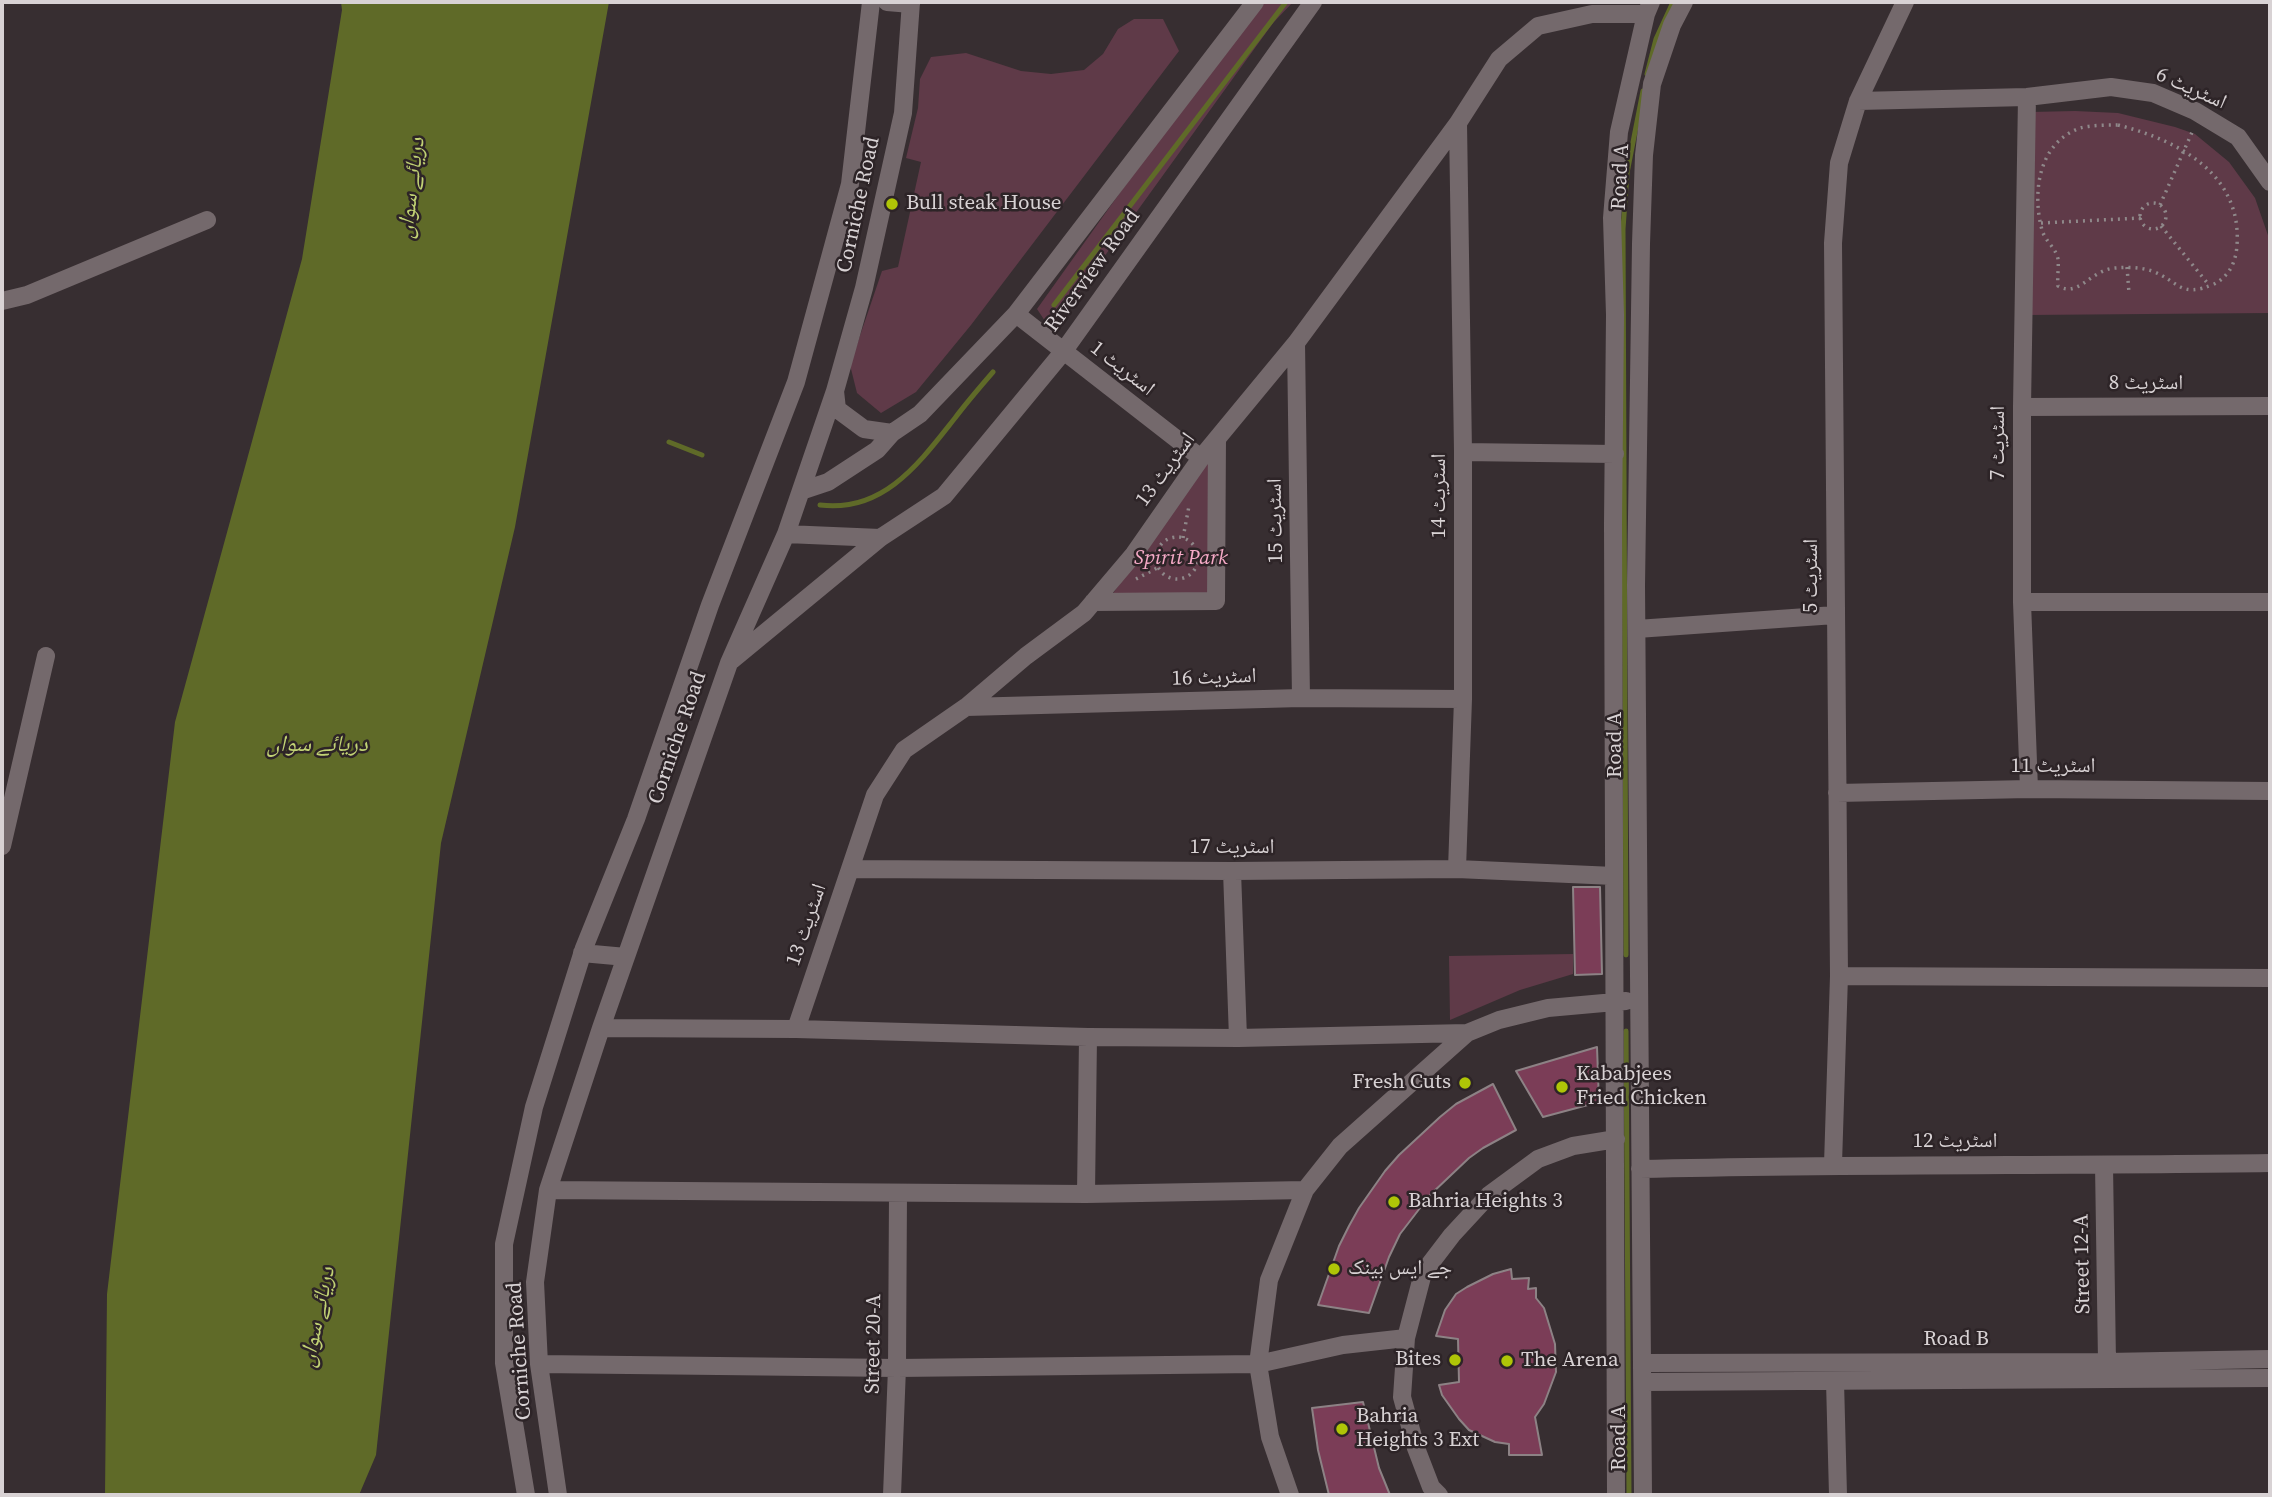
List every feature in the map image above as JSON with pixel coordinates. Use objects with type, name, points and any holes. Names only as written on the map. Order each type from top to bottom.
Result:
[{"type":"street","points":[[526,1495],[505,1363],[505,1244],[534,1107],[582,953],[636,819],[710,605],[796,382],[850,184],[872,2]]},
{"type":"street","points":[[887,2],[911,3]]},
{"type":"street","name":"Riverview Road","points":[[801,491],[828,482],[877,450],[892,433],[920,414],[1016,314],[1255,2]]},
{"type":"street","name":"Riverview Road","points":[[729,663],[880,538],[944,496],[1063,352],[1313,2]]},
{"type":"street","name":"Road A","points":[[1643,1495],[1636,544],[1644,155],[1652,84],[1672,25],[1684,2]]},
{"type":"street","name":"اسٹریٹ 5","points":[[1833,1164],[1839,976],[1833,243],[1839,163],[1858,100],[1905,2]]},
{"type":"street","name":"Corniche Road","points":[[558,1495],[539,1364],[535,1282],[548,1190],[601,1028],[729,663],[786,534],[835,391],[864,288],[903,113],[911,3]]},
{"type":"street","name":"Road A","points":[[1616,1495],[1615,315],[1612,218],[1619,132],[1649,8]]},
{"type":"street","name":"اسٹریٹ 13","points":[[796,1029],[876,795],[904,750],[966,707],[1026,656],[1084,613],[1134,554],[1201,458],[1297,342],[1458,122],[1499,59],[1538,26],[1592,14],[1649,8]]},
{"type":"street","name":"اسٹریٹ 6","points":[[1858,100],[2027,97],[2111,87],[2153,93],[2200,113],[2238,137],[2270,182]]},
{"type":"street","name":"اسٹریٹ 7","points":[[2027,97],[2033,224],[2022,407],[2022,602],[2029,789]]},
{"type":"street","name":"اسٹریٹ 14","points":[[1457,869],[1463,699],[1463,452],[1458,122]]},
{"type":"street","points":[[2,301],[27,295],[207,220]]},
{"type":"street","name":"اسٹریٹ 1","points":[[1016,314],[1201,458]]},
{"type":"street","name":"اسٹریٹ 15","points":[[1297,342],[1301,698]]},
{"type":"street","points":[[835,391],[838,409],[864,429],[892,433]]},
{"type":"street","name":"اسٹریٹ 8","points":[[2022,407],[2270,406]]},
{"type":"street","points":[[1093,602],[1216,601],[1217,439]]},
{"type":"street","points":[[1463,452],[1615,454]]},
{"type":"street","points":[[786,534],[880,538]]},
{"type":"street","points":[[2022,602],[2270,602]]},
{"type":"street","points":[[1637,629],[1835,615]]},
{"type":"street","points":[[2,846],[46,656]]},
{"type":"street","name":"اسٹریٹ 16","points":[[966,707],[1301,698],[1463,699]]},
{"type":"street","name":"اسٹریٹ 11","points":[[1837,793],[2029,789],[2270,791]]},
{"type":"street","name":"اسٹریٹ 17","points":[[850,869],[1457,869],[1614,876]]},
{"type":"street","points":[[1232,871],[1238,1038]]},
{"type":"street","points":[[582,953],[626,957]]},
{"type":"street","points":[[1839,976],[2270,978]]},
{"type":"street","points":[[1290,1495],[1270,1437],[1258,1364],[1269,1280],[1305,1190],[1340,1146],[1467,1033],[1499,1020],[1548,1008],[1616,1003],[1640,998]]},
{"type":"street","points":[[601,1028],[1238,1038],[1467,1033]]},
{"type":"street","points":[[1086,1194],[1088,1037]]},
{"type":"street","points":[[1439,1495],[1431,1487],[1416,1448],[1402,1397],[1406,1338],[1423,1273],[1452,1235],[1489,1195],[1538,1159],[1573,1146],[1616,1139]]},
{"type":"street","name":"اسٹریٹ 12","points":[[1640,1169],[1833,1164],[2270,1163]]},
{"type":"street","name":"Street 12-A","points":[[2104,1165],[2107,1362]]},
{"type":"street","points":[[548,1190],[1086,1194],[1305,1190]]},
{"type":"street","name":"Street 20-A","points":[[892,1495],[897,1368],[898,1194]]},
{"type":"street","points":[[539,1364],[897,1368],[1258,1364],[1343,1345],[1406,1338]]},
{"type":"street","name":"Road B","points":[[1643,1363],[2270,1359]]},
{"type":"street","name":"Road B","points":[[1643,1382],[2270,1378]]},
{"type":"street","points":[[1835,1381],[1838,1495]]},
{"type":"path","points":[[2160,205],[2200,113]]},
{"type":"path","points":[[2118,125],[2140,130],[2184,150],[2201,161],[2228,197],[2237,221],[2237,248],[2233,268],[2217,283],[2190,290],[2180,289],[2149,270],[2127,267],[2107,268],[2075,288],[2061,288],[2057,283],[2058,259],[2043,233],[2033,224],[2042,165],[2062,139],[2081,128],[2118,125]]},
{"type":"path","points":[[2160,205],[2148,204],[2142,210],[2141,218],[2149,228],[2161,226]]},
{"type":"path","points":[[2160,205],[2166,215],[2161,226]]},
{"type":"path","points":[[2033,224],[2141,218]]},
{"type":"path","points":[[2161,226],[2209,285]]},
{"type":"path","points":[[2127,267],[2129,293]]},
{"type":"path","points":[[1170,538],[1189,541],[1197,552],[1197,565],[1182,578],[1168,576],[1159,567],[1157,560],[1160,547],[1170,538]]},
{"type":"path","points":[[1130,602],[1132,579],[1140,578],[1159,567]]},
{"type":"green space","points":[[1256,2],[1293,2],[1273,23],[1070,304],[1045,321],[1037,309]]},
{"type":"green space","points":[[1134,19],[1163,19],[1179,51],[971,325],[916,392],[881,413],[857,393],[850,365],[882,271],[898,267],[921,162],[906,158],[918,108],[920,79],[931,57],[966,53],[1021,71],[1051,74],[1084,70],[1103,54],[1118,29]]},
{"type":"green space","points":[[2031,112],[2118,113],[2175,127],[2195,134],[2229,162],[2255,198],[2270,241],[2270,313],[2027,315]]},
{"type":"green space","name":"Spirit Park","points":[[1217,445],[1217,596],[1109,599]]},
{"type":"green space","points":[[1573,954],[1573,974],[1520,990],[1450,1020],[1449,956]]},
{"type":"water","name":"دریائے سواں","points":[[341,2],[609,2],[515,527],[441,843],[376,1455],[359,1495],[105,1495],[107,1294],[175,722],[302,259],[342,10]]},
{"type":"building","points":[[1573,887],[1600,887],[1602,974],[1575,975]]},
{"type":"building","name":"Kababjees Fried Chicken","points":[[1597,1047],[1599,1102],[1543,1117],[1516,1071]]},
{"type":"building","name":"Bahria Heights 3","points":[[1493,1084],[1516,1130],[1469,1158],[1430,1195],[1400,1234],[1369,1313],[1318,1305],[1339,1246],[1359,1208],[1385,1171],[1456,1104]]},
{"type":"building","name":"The Arena","points":[[1511,1269],[1512,1279],[1529,1278],[1528,1289],[1536,1288],[1536,1298],[1544,1308],[1555,1344],[1556,1372],[1544,1404],[1535,1417],[1542,1455],[1509,1455],[1509,1444],[1495,1442],[1469,1430],[1442,1395],[1439,1385],[1459,1382],[1458,1339],[1436,1336],[1445,1310],[1456,1294],[1467,1287],[1493,1274]]},
{"type":"building","name":"Bahria Heights 3 Ext","points":[[1363,1402],[1379,1468],[1390,1495],[1329,1495],[1318,1450],[1312,1408]]},
{"type":"waterway","points":[[1054,305],[1286,2]]},
{"type":"waterway","points":[[1647,74],[1656,39],[1673,2]]},
{"type":"waterway","points":[[1626,955],[1623,229],[1627,173],[1643,91]]},
{"type":"waterway","points":[[820,505],[843,505],[863,501],[882,493],[898,481],[928,451],[993,372]]},
{"type":"waterway","points":[[669,442],[702,455]]},
{"type":"waterway","points":[[1626,1031],[1629,1495]]},
{"type":"place","name":"Bull steak House","points":[[892,204]]},
{"type":"place","name":"Fresh Cuts","points":[[1465,1083]]},
{"type":"place","name":"Kababjees Fried Chicken","points":[[1562,1087]]},
{"type":"place","name":"Bahria Heights 3","points":[[1394,1202]]},
{"type":"place","name":"جے ایس بینک","points":[[1334,1269]]},
{"type":"place","name":"Bites","points":[[1455,1360]]},
{"type":"place","name":"The Arena","points":[[1507,1361]]},
{"type":"place","name":"Bahria Heights 3 Ext","points":[[1342,1429]]}]
